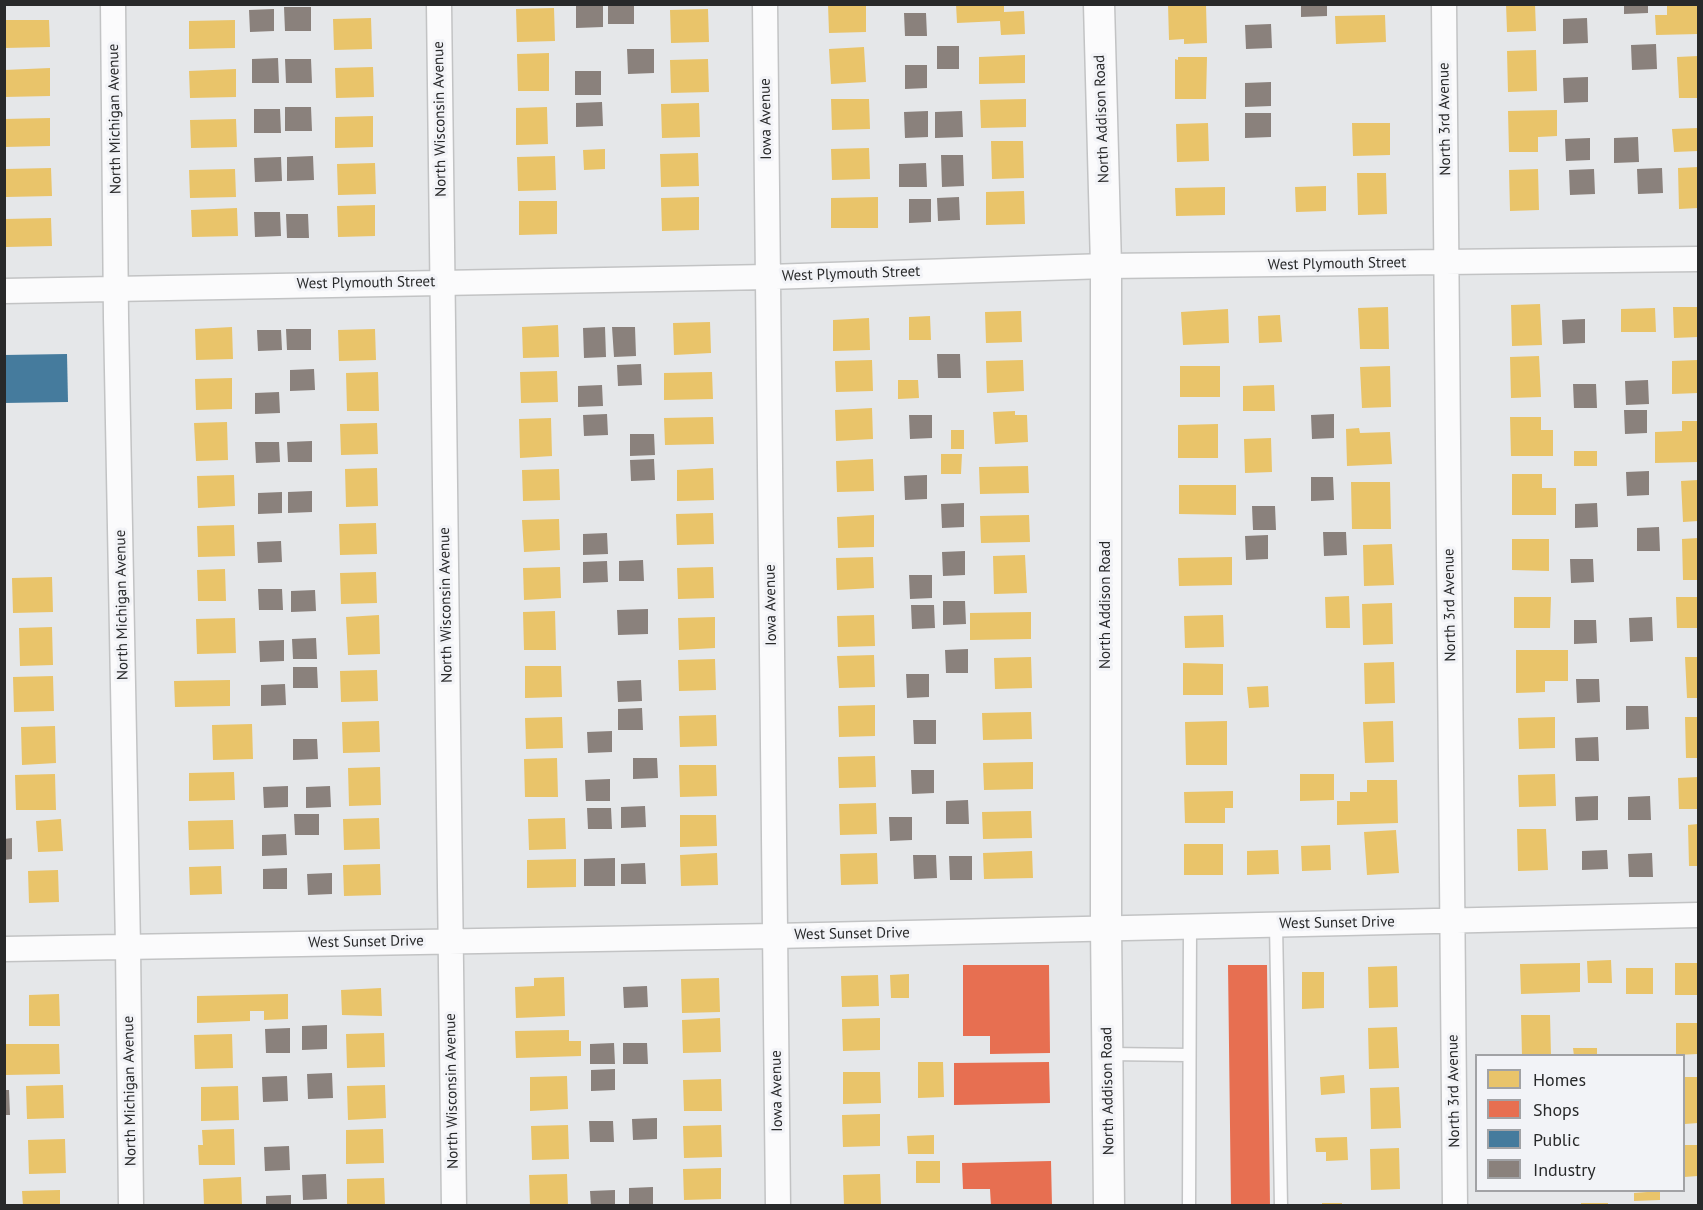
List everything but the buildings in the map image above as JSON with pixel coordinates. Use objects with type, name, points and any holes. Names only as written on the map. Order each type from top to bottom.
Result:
[{"type":"street","name":"North Michigan Avenue","points":[[113,4],[131,1206]]},
{"type":"street","name":"North Wisconsin Avenue","points":[[439,4],[454,1206]]},
{"type":"street","name":"Iowa Avenue","points":[[765,4],[778,1206]]},
{"type":"street","name":"North Addison Road","points":[[1099,4],[1106,266],[1106,927],[1109,1206]]},
{"type":"street","name":"North 3rd Avenue","points":[[1444,4],[1455,1206]]},
{"type":"street","name":"West Plymouth Street","points":[[4,291],[768,277],[1106,266],[1698,259]]},
{"type":"street","name":"West Sunset Drive","points":[[4,949],[775,936],[1698,915]]},
{"type":"lane","points":[[1276,924],[1281,1206]]},
{"type":"lane","points":[[1189,1206],[1190,926]]},
{"type":"lane","points":[[1107,1054],[1189,1055]]}]
